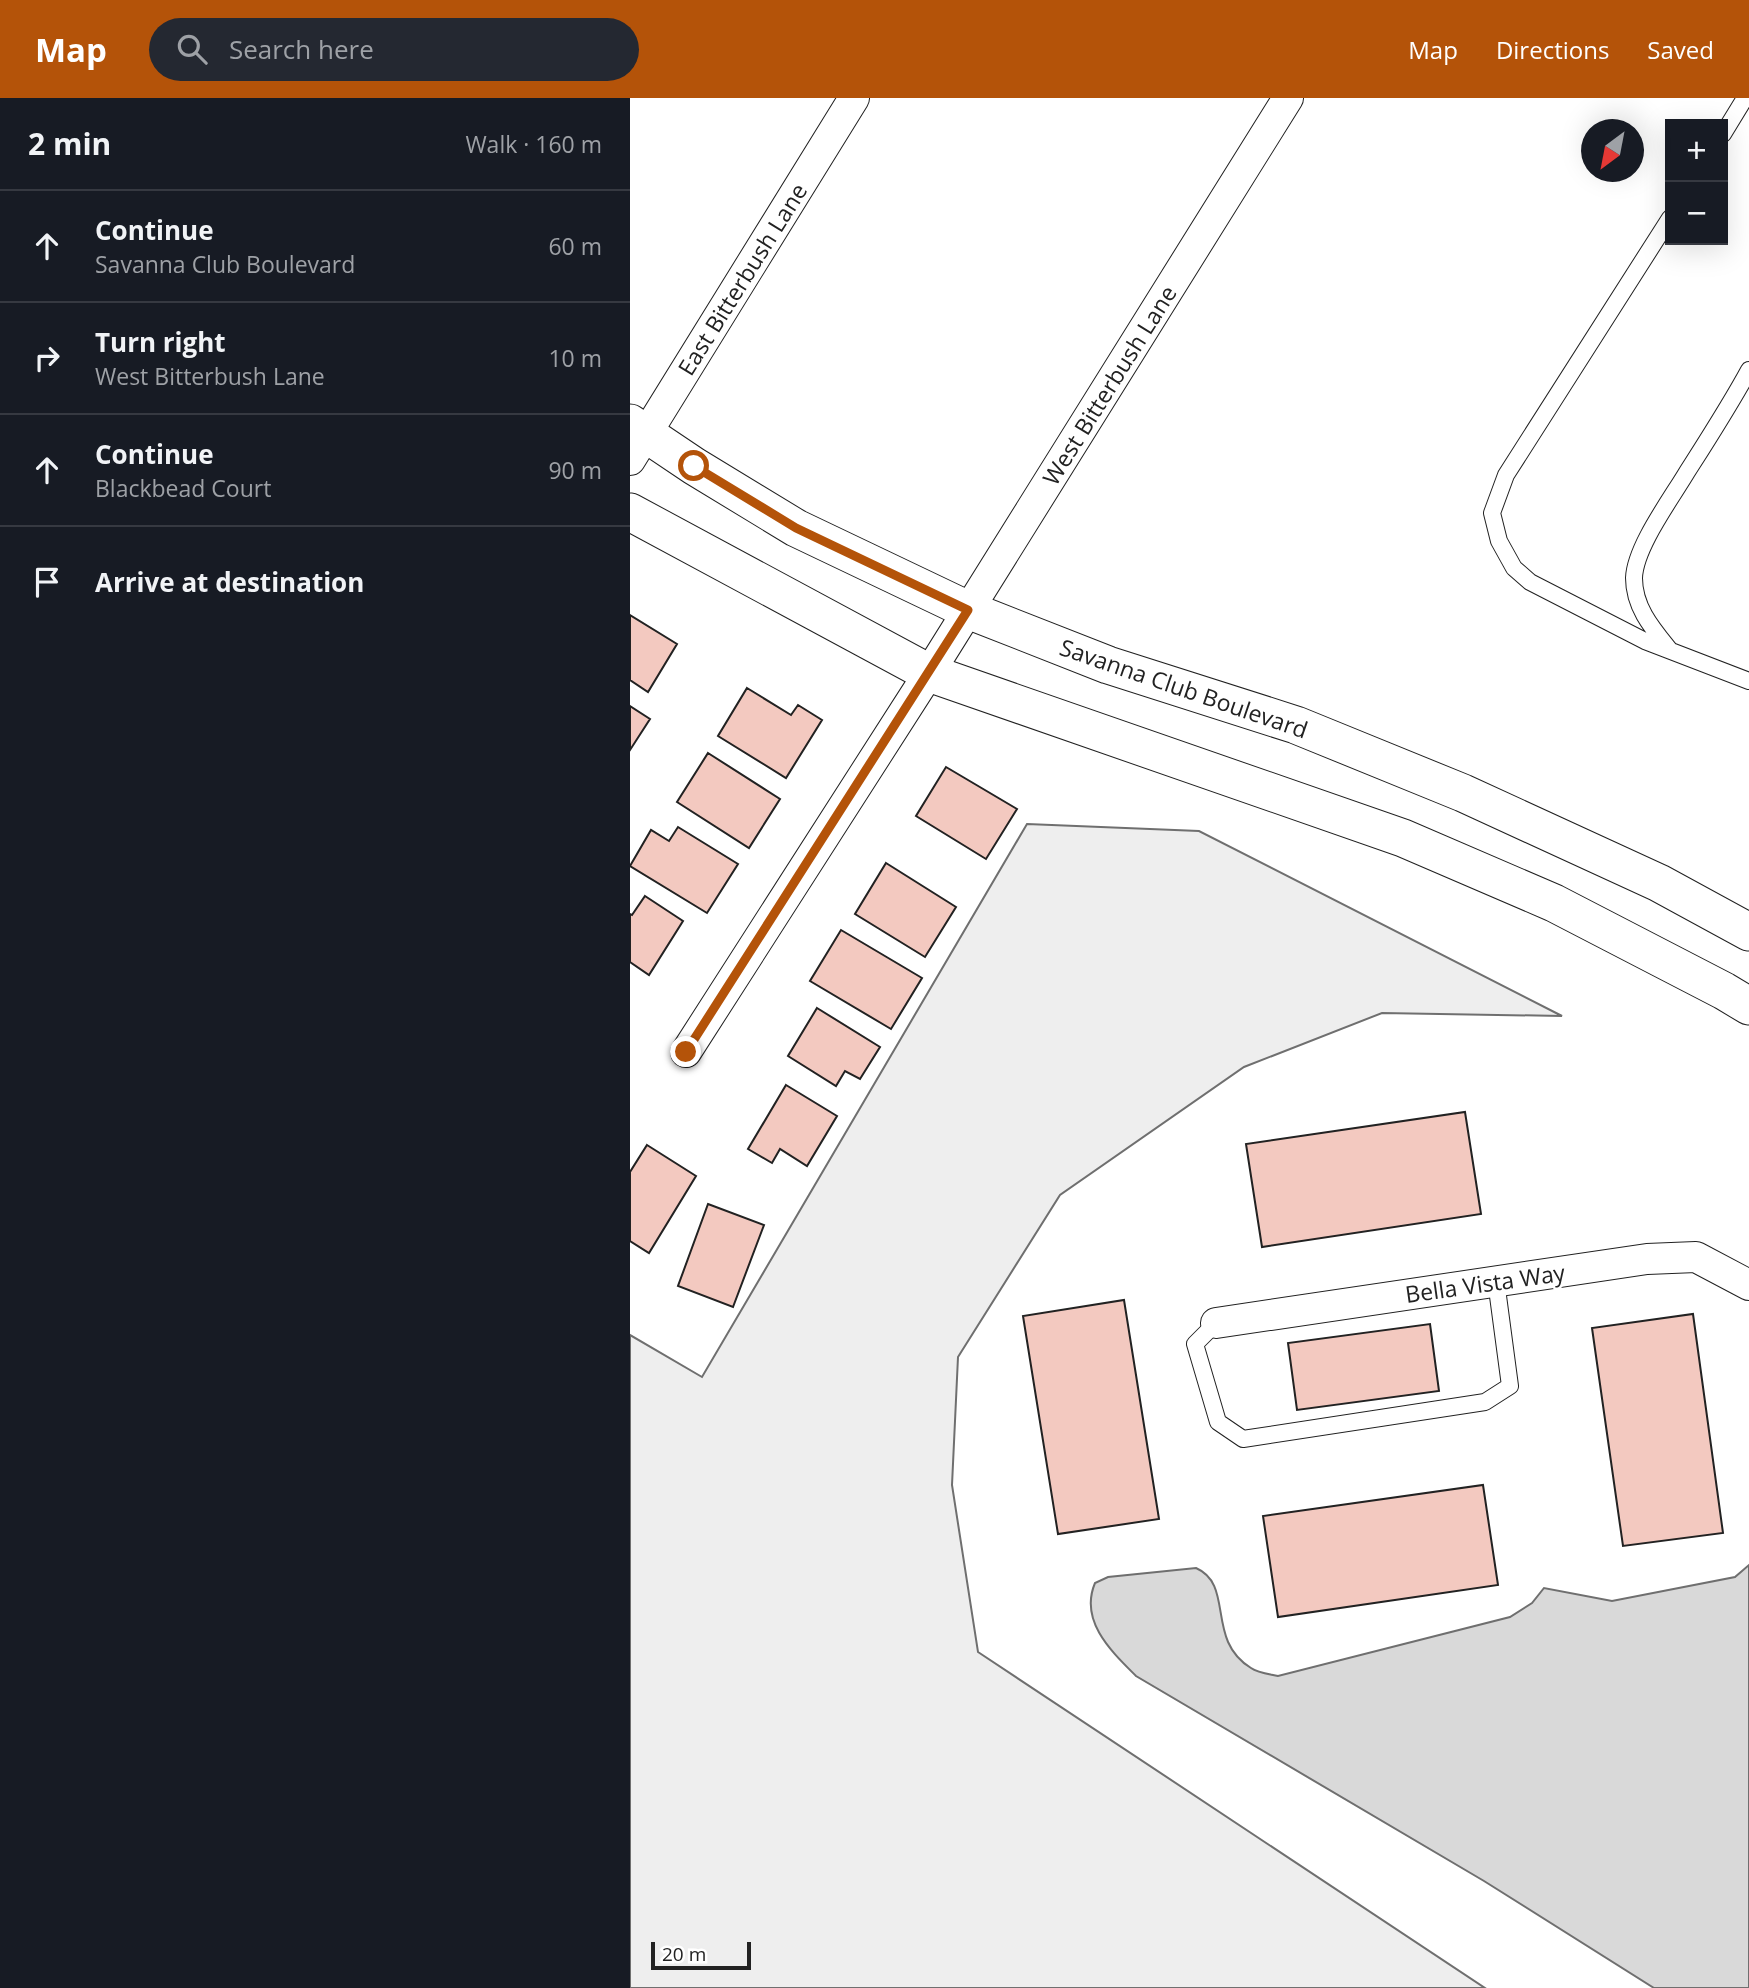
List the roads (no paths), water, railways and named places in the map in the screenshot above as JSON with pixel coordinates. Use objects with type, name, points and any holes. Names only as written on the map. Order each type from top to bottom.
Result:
[{"type":"street","name":"East Bitterbush Lane","points":[[635,439],[855,98]]},
{"type":"street","name":"West Bitterbush Lane","points":[[686,1052],[929,673],[1288,98]]},
{"type":"street","name":"Savanna Club Boulevard","points":[[635,439],[796,528],[968,610],[1108,664],[1296,725],[1437,782],[1659,883],[1749,932]]},
{"type":"street","points":[[630,512],[929,673],[1403,838],[1554,903],[1749,1006]]},
{"type":"street","name":"Bella Vista Way","points":[[1216,1323],[1647,1259],[1696,1257],[1749,1285]]},
{"type":"lane","points":[[1728,126],[1745,98]]},
{"type":"lane","points":[[1665,226],[1506,475],[1492,513],[1499,541],[1514,568],[1530,582],[1645,641],[1749,681]]},
{"type":"lane","points":[[1671,652],[1644,617],[1634,579],[1636,564],[1653,528],[1749,370]]},
{"type":"lane","points":[[1216,1323],[1195,1344],[1218,1422],[1243,1439],[1485,1402],[1510,1386],[1496,1281]]}]
